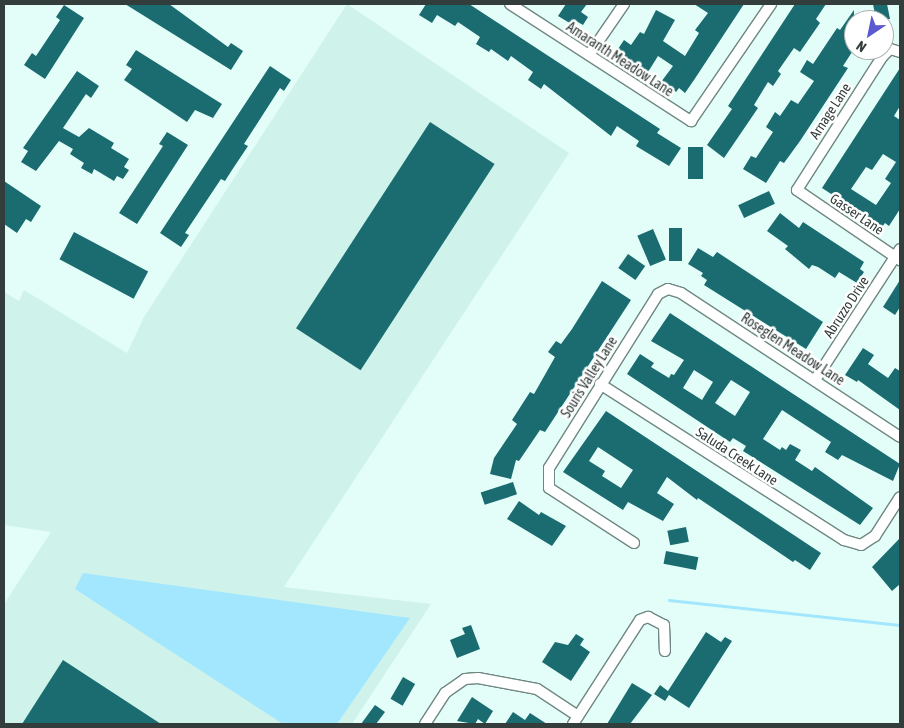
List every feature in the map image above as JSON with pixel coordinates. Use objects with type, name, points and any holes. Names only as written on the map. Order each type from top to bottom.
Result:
[{"type":"street","name":"Amaranth Meadow Lane","points":[[510,4],[691,121],[771,4]]},
{"type":"street","points":[[589,55],[624,4]]},
{"type":"street","name":"Arnage Lane","points":[[798,190],[882,57],[895,51]]},
{"type":"street","name":"Gasser Lane","points":[[798,190],[899,256]]},
{"type":"street","name":"Abruzzo Drive","points":[[815,380],[899,256]]},
{"type":"street","name":"Roseglen Meadow Lane","points":[[668,289],[681,293],[900,438]]},
{"type":"street","name":"Souris Valley Lane","points":[[634,543],[549,488],[549,468],[658,294],[668,289]]},
{"type":"street","name":"Saluda Creek Lane","points":[[600,384],[844,540],[861,545],[875,536],[900,497]]},
{"type":"street","points":[[424,724],[445,693],[465,679],[478,678],[537,690],[576,720],[613,663],[634,626],[648,617],[664,626],[665,651]]},
{"type":"shaded area","points":[[347,4],[569,153],[284,587],[431,604],[352,724],[4,724],[4,604],[51,532],[4,525],[4,292],[19,301],[24,290],[127,353],[144,317]]},
{"type":"water","points":[[83,573],[410,618],[337,724],[283,724],[75,589]]},
{"type":"building","points":[[125,4],[169,4],[228,47],[231,43],[243,51],[231,70]]},
{"type":"building","points":[[426,4],[469,4],[660,129],[657,133],[681,148],[669,166],[636,146],[639,141],[617,126],[611,136],[544,84],[541,89],[528,80],[533,72],[511,56],[508,61],[491,49],[489,52],[476,44],[480,37],[458,22],[455,26],[437,15],[432,23],[419,15]]},
{"type":"building","points":[[566,4],[587,4],[581,12],[588,17],[583,25],[576,21],[573,25],[558,16]]},
{"type":"building","points":[[694,4],[744,4],[685,93],[679,88],[676,92],[661,82],[673,66],[658,56],[648,72],[623,57],[625,53],[618,49],[624,40],[631,45],[640,32],[644,34],[656,10],[675,20],[663,41],[685,56],[699,33],[695,30],[708,13]]},
{"type":"building","points":[[795,4],[826,4],[816,19],[820,23],[800,52],[794,48],[778,71],[781,74],[773,86],[768,82],[754,105],[758,108],[724,158],[707,145],[732,109],[728,106]]},
{"type":"building","points":[[873,4],[887,4],[888,10],[874,10]]},
{"type":"building","points":[[64,5],[84,18],[45,79],[24,65],[32,53],[36,56],[60,20],[56,17]]},
{"type":"building","points":[[844,24],[844,60],[847,60],[843,66],[848,68],[800,141],[784,163],[780,161],[766,183],[743,169],[751,156],[756,158],[773,132],[766,127],[775,112],[780,116],[791,100],[798,104],[814,81],[800,72],[807,60],[813,64],[837,28],[840,30]]},
{"type":"building","points":[[136,50],[222,104],[213,118],[195,110],[187,122],[124,80],[132,69],[126,65]]},
{"type":"building","points":[[270,66],[291,80],[284,91],[280,88],[244,144],[248,146],[225,181],[221,179],[185,233],[189,235],[181,247],[160,233]]},
{"type":"building","points":[[900,68],[900,106],[894,116],[900,120],[900,209],[889,226],[885,223],[882,227],[822,188]],"holes":[[[883,154],[896,162],[885,179],[891,183],[876,205],[851,189],[866,167],[872,170]]]},
{"type":"building","points":[[77,71],[99,86],[91,98],[86,94],[63,128],[79,137],[89,128],[114,143],[111,148],[129,159],[124,167],[129,170],[123,179],[117,176],[114,181],[94,169],[92,174],[81,168],[84,163],[70,154],[73,149],[59,141],[36,171],[21,162],[28,151],[23,148]]},
{"type":"building","points":[[430,122],[495,164],[361,370],[296,328]]},
{"type":"building","points":[[167,132],[188,145],[137,224],[119,213],[163,146],[159,144]]},
{"type":"building","points":[[688,147],[703,147],[703,179],[688,179]]},
{"type":"building","points":[[4,181],[41,206],[31,222],[26,219],[17,233],[4,224]]},
{"type":"building","points":[[769,191],[775,204],[744,218],[738,205]]},
{"type":"building","points":[[780,213],[799,228],[803,222],[864,262],[860,269],[864,272],[857,283],[839,272],[835,278],[818,267],[812,265],[809,269],[785,249],[788,246],[767,231]]},
{"type":"building","points":[[669,228],[682,228],[682,261],[669,261]]},
{"type":"building","points":[[653,229],[666,259],[650,266],[637,236]]},
{"type":"building","points":[[74,232],[148,271],[134,299],[59,259]]},
{"type":"building","points":[[698,248],[713,257],[717,252],[823,322],[806,349],[704,285],[707,280],[701,276],[703,273],[688,264]]},
{"type":"building","points":[[628,254],[645,266],[635,280],[618,268]]},
{"type":"building","points":[[900,280],[900,307],[895,315],[883,307]]},
{"type":"building","points":[[602,281],[631,300],[545,432],[540,430],[519,461],[516,460],[511,479],[490,474],[494,458],[517,424],[512,420],[530,392],[534,394],[555,357],[548,352],[556,341],[561,344]]},
{"type":"building","points":[[670,313],[900,464],[893,481],[842,455],[838,460],[825,452],[831,442],[782,410],[763,439],[780,450],[782,447],[786,450],[790,444],[801,450],[795,460],[812,471],[815,467],[873,508],[860,525],[743,451],[746,446],[733,438],[730,442],[627,374],[640,354],[654,363],[651,367],[669,378],[671,374],[674,375],[684,360],[651,341]],"holes":[[[694,370],[713,382],[702,400],[683,388]],[[731,380],[750,392],[735,416],[715,403]]]},
{"type":"building","points":[[863,348],[874,355],[868,364],[888,378],[895,368],[900,371],[900,410],[858,380],[857,382],[845,375]]},
{"type":"building","points":[[606,411],[821,553],[810,570],[795,560],[793,562],[698,498],[697,500],[667,477],[657,493],[674,504],[663,521],[628,502],[623,510],[563,472]],"holes":[[[598,447],[633,470],[621,488],[602,476],[605,471],[589,461]]]},
{"type":"building","points":[[513,482],[517,494],[485,505],[481,493]]},
{"type":"building","points":[[519,501],[539,515],[541,512],[566,526],[552,546],[507,519]]},
{"type":"building","points":[[686,527],[689,542],[670,545],[667,531]]},
{"type":"building","points":[[900,538],[900,584],[892,591],[872,567]]},
{"type":"building","points":[[666,551],[698,557],[696,570],[664,564]]},
{"type":"building","points":[[471,625],[480,649],[457,658],[450,640],[465,634],[462,628]]},
{"type":"building","points":[[706,632],[721,642],[725,637],[732,641],[689,708],[669,695],[665,701],[654,694],[660,685],[668,691]]},
{"type":"building","points":[[576,634],[584,639],[580,645],[590,652],[571,681],[542,662],[555,642],[568,645]]},
{"type":"building","points":[[63,660],[161,724],[22,724]]},
{"type":"building","points":[[403,677],[415,684],[403,706],[390,699]]},
{"type":"building","points":[[632,683],[652,695],[630,724],[607,724]]},
{"type":"building","points":[[472,697],[493,711],[485,724],[478,719],[475,724],[457,721]]},
{"type":"building","points":[[375,705],[385,712],[376,724],[361,724]]},
{"type":"building","points":[[513,712],[525,720],[530,713],[547,724],[505,724]]},
{"type":"waterway","points":[[669,600],[900,625]]}]
